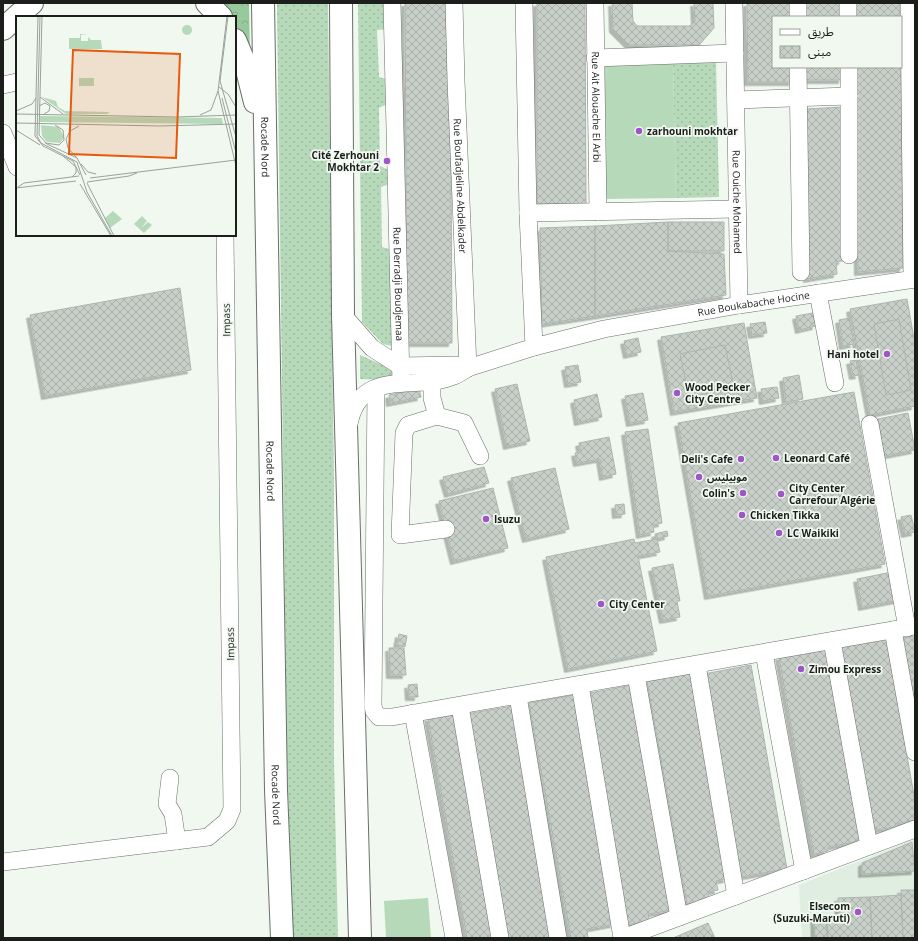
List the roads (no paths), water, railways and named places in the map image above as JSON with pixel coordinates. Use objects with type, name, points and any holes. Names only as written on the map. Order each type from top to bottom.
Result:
[{"type":"highway","points":[[18,16],[32,3]]},
{"type":"highway","points":[[207,3],[220,16]]},
{"type":"highway","name":"Rocade Nord","points":[[262,3],[276,790],[282,938]]},
{"type":"highway","points":[[341,3],[343,315],[360,938]]},
{"type":"highway","points":[[3,29],[16,17]]},
{"type":"highway","points":[[236,42],[254,94],[264,155]]},
{"type":"street","name":"Rue Derradji Boudjemaa","points":[[392,3],[401,374]]},
{"type":"street","name":"Rue Boufadjeline Abdelkader","points":[[454,3],[468,368]]},
{"type":"street","points":[[346,440],[350,416],[358,400],[367,391],[376,388],[401,374],[431,374],[454,377],[468,368],[534,347],[528,213],[524,3]]},
{"type":"street","name":"Rue Ait Alouache El Arbi","points":[[595,3],[598,212]]},
{"type":"street","name":"Rue Ouiche Mohamed","points":[[734,3],[739,305]]},
{"type":"street","points":[[798,3],[798,16]]},
{"type":"street","points":[[848,3],[848,16]]},
{"type":"street","points":[[909,3],[912,99],[913,279]]},
{"type":"street","points":[[595,58],[735,53]]},
{"type":"street","points":[[798,68],[800,272]]},
{"type":"street","points":[[848,68],[849,255]]},
{"type":"street","points":[[3,85],[16,82]]},
{"type":"street","points":[[736,100],[849,96]]},
{"type":"street","points":[[3,133],[16,165]]},
{"type":"street","points":[[528,213],[737,209]]},
{"type":"street","name":"Impass","points":[[3,862],[208,837],[227,821],[232,810],[225,236]]},
{"type":"street","name":"Rue Boukabache Hocine","points":[[534,347],[594,331],[739,305],[913,279]]},
{"type":"street","points":[[818,293],[835,383]]},
{"type":"street","points":[[343,315],[372,348],[401,374]]},
{"type":"street","points":[[431,374],[437,416]]},
{"type":"street","points":[[376,388],[373,705],[374,711],[379,717],[392,717],[460,706],[905,628]]},
{"type":"street","points":[[446,529],[400,535],[404,433],[408,425],[437,416],[464,423],[480,456]]},
{"type":"street","points":[[870,424],[905,628],[915,752]]},
{"type":"street","points":[[832,641],[869,846]]},
{"type":"street","points":[[764,653],[804,870]]},
{"type":"street","points":[[697,665],[736,896]]},
{"type":"street","points":[[636,675],[679,917]]},
{"type":"street","points":[[580,685],[623,938],[915,829]]},
{"type":"street","points":[[518,696],[558,938]]},
{"type":"street","points":[[460,706],[500,938]]},
{"type":"street","points":[[413,713],[454,938]]},
{"type":"street","points":[[170,778],[167,804],[173,814],[177,841]]},
{"type":"place","name":"zarhouni mokhtar","points":[[639,131]]},
{"type":"place","name":"Cité Zerhouni Mokhtar 2","points":[[387,161]]},
{"type":"place","name":"Hani hotel","points":[[887,354]]},
{"type":"place","name":"Wood Pecker City Centre","points":[[677,393]]},
{"type":"place","name":"Leonard Café","points":[[776,458]]},
{"type":"place","name":"Deli's Cafe","points":[[741,459]]},
{"type":"place","name":"موبيليس","points":[[699,477]]},
{"type":"place","name":"Colin's","points":[[743,493]]},
{"type":"place","name":"City Center Carrefour Algérie","points":[[781,494]]},
{"type":"place","name":"Chicken Tikka","points":[[742,515]]},
{"type":"place","name":"Isuzu","points":[[486,519]]},
{"type":"place","name":"LC Waikiki","points":[[779,533]]},
{"type":"place","name":"City Center","points":[[601,604]]},
{"type":"place","name":"Zimou Express","points":[[801,669]]},
{"type":"place","name":"Elsecom (Suzuki-Maruti)","points":[[858,912]]}]
